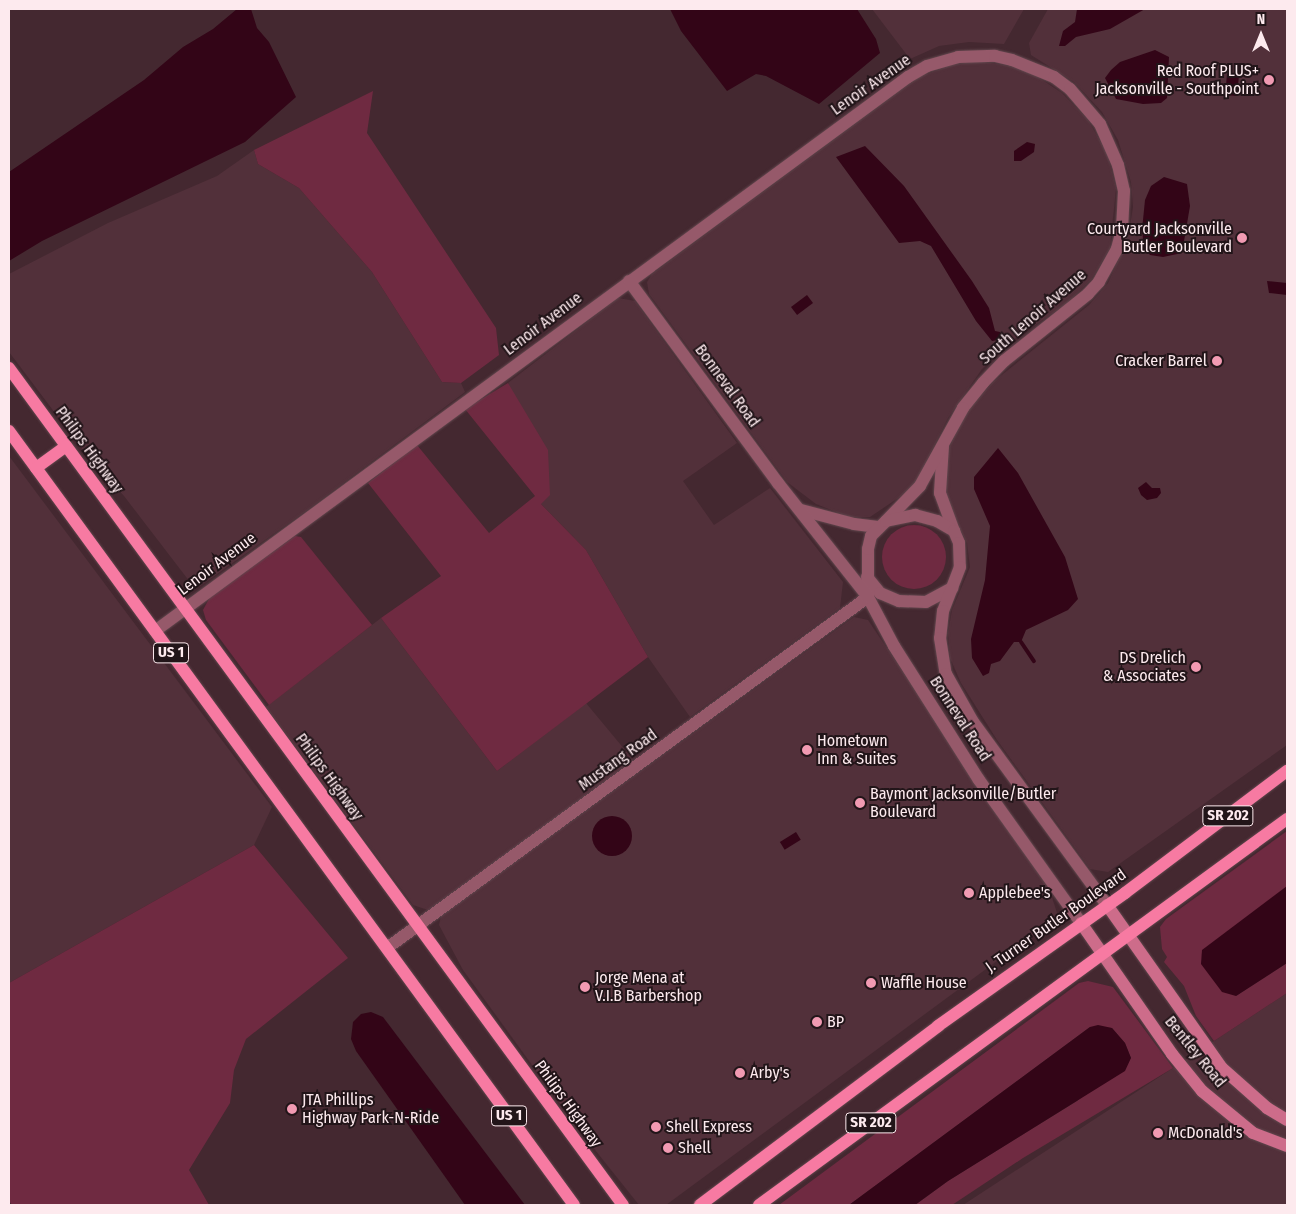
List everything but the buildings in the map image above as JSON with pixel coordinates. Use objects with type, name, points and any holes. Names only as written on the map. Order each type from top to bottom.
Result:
[{"type":"main road","name":"Philips Highway","points":[[9,368],[623,1205]]},
{"type":"main road","name":"US 1","points":[[9,431],[574,1205]]},
{"type":"main road","points":[[36,468],[66,446]]},
{"type":"main road","name":"J. Turner Butler Boulevard","points":[[700,1205],[1287,772]]},
{"type":"main road","name":"SR 202","points":[[763,1203],[1100,953],[1287,819]]},
{"type":"street","name":"Lenoir Avenue","points":[[155,631],[629,281],[908,77],[927,66],[958,57],[995,56],[1042,70],[1070,90],[1100,124],[1111,147],[1122,180],[1124,204]]},
{"type":"street","name":"South Lenoir Avenue","points":[[882,524],[911,498],[943,446],[963,408],[1004,361],[1068,312],[1099,282],[1117,249],[1124,204]]},
{"type":"street","name":"Bonneval Road","points":[[629,281],[868,597],[894,646],[979,780],[1081,923],[1100,953]]},
{"type":"street","name":"South Lenoir Avenue","points":[[943,446],[940,493],[954,531]]},
{"type":"street","points":[[801,510],[854,524],[882,524],[914,515],[938,521],[954,531]]},
{"type":"street","name":"Bonneval Road","points":[[868,597],[868,549],[882,524]]},
{"type":"street","name":"Bonneval Road","points":[[954,531],[959,543],[960,568],[944,611],[940,638],[946,674],[973,722],[1107,905],[1126,935]]},
{"type":"street","points":[[867,577],[880,593],[899,601],[926,602],[952,588]]},
{"type":"street","name":"Mustang Road","points":[[387,948],[868,597]]},
{"type":"street","name":"Bentley Road","points":[[1126,935],[1222,1068],[1267,1108],[1287,1120]]},
{"type":"street","name":"Bentley Road","points":[[1100,953],[1202,1091],[1253,1133],[1287,1146]]},
{"type":"shaded area","points":[[237,9],[251,9],[257,28],[269,42],[296,97],[245,142],[42,241],[9,261],[9,172],[144,80],[183,47],[213,29]]},
{"type":"shaded area","points":[[670,9],[857,9],[876,39],[880,53],[819,104],[766,76],[756,74],[727,91],[681,31]]},
{"type":"shaded area","points":[[872,9],[1024,9],[1004,44],[969,42],[939,46],[910,59]]},
{"type":"shaded area","points":[[1048,9],[1287,9],[1287,745],[1108,872],[1090,869],[997,740],[961,683],[950,658],[948,633],[952,610],[970,567],[967,543],[948,504],[945,489],[950,446],[965,414],[993,382],[1089,305],[1108,283],[1128,239],[1133,207],[1131,182],[1118,140],[1102,112],[1074,82],[1031,55],[1029,43]]},
{"type":"shaded area","points":[[1077,9],[1145,9],[1110,29],[1076,37],[1065,46],[1059,46],[1063,31],[1075,22]]},
{"type":"shaded area","points":[[1155,50],[1169,57],[1167,98],[1161,103],[1143,104],[1116,99],[1105,78],[1111,70],[1120,62]]},
{"type":"shaded area","points":[[978,61],[1010,66],[1033,74],[1062,93],[1088,120],[1107,153],[1116,188],[1110,248],[1091,280],[1065,305],[1011,341],[982,369],[948,418],[913,488],[870,517],[849,517],[816,504],[787,482],[649,294],[647,282],[652,274],[919,77],[952,65]]},
{"type":"shaded area","points":[[1227,74],[1239,75],[1237,96],[1225,95]]},
{"type":"shaded area","points":[[373,91],[367,133],[496,328],[499,355],[461,383],[442,382],[372,272],[299,188],[258,164],[254,150]]},
{"type":"shaded area","points":[[1027,142],[1035,144],[1034,152],[1021,161],[1014,161],[1014,151]]},
{"type":"shaded area","points":[[865,146],[904,186],[972,281],[989,308],[995,331],[1000,332],[1002,337],[998,340],[992,341],[976,321],[931,246],[920,241],[899,243],[836,157]]},
{"type":"shaded area","points":[[254,150],[258,164],[299,188],[372,272],[442,382],[461,383],[465,392],[306,511],[200,586],[193,586],[124,496],[89,458],[9,352],[9,274],[108,223],[217,176]]},
{"type":"shaded area","points":[[1164,177],[1187,184],[1190,206],[1182,253],[1163,257],[1150,255],[1144,248],[1142,230],[1145,200],[1151,186]]},
{"type":"shaded area","points":[[1267,281],[1287,283],[1287,295],[1269,293]]},
{"type":"shaded area","points":[[807,295],[813,303],[797,315],[791,307]]},
{"type":"shaded area","points":[[618,298],[635,301],[737,443],[683,481],[714,525],[770,488],[843,582],[840,608],[690,717],[648,657],[586,550],[541,504],[508,383]]},
{"type":"shaded area","points":[[508,383],[548,450],[550,495],[541,504],[586,550],[648,657],[497,771],[381,618],[441,576],[368,483],[417,445],[489,533],[535,496],[465,409]]},
{"type":"shaded area","points":[[998,448],[1018,473],[1065,557],[1078,599],[1068,610],[1026,630],[1021,642],[1014,642],[1000,661],[991,664],[989,673],[983,676],[972,658],[971,639],[985,580],[990,526],[974,489],[974,477]]},
{"type":"shaded area","points":[[9,456],[272,807],[254,845],[9,983]]},
{"type":"shaded area","points":[[1146,482],[1152,488],[1160,488],[1161,493],[1157,498],[1147,500],[1141,495],[1138,488]]},
{"type":"shaded area","points":[[908,525],[920,525],[937,534],[944,545],[946,557],[944,569],[937,580],[920,589],[908,589],[896,584],[887,575],[882,563],[882,551],[887,539],[896,530]]},
{"type":"shaded area","points":[[295,536],[301,537],[372,625],[269,705],[206,620],[203,610],[210,597]]},
{"type":"shaded area","points":[[854,617],[868,620],[1050,891],[1058,916],[666,1205],[639,1205],[580,1131],[463,970],[439,925],[441,916]]},
{"type":"shaded area","points":[[381,618],[497,771],[586,703],[635,762],[428,910],[413,905],[266,707]]},
{"type":"shaded area","points":[[612,816],[626,822],[632,836],[626,850],[612,856],[598,850],[592,836],[598,822]]},
{"type":"shaded area","points":[[1287,831],[1287,887],[1236,996],[1287,963],[1287,993],[1214,1041],[1196,1016],[1184,986],[1164,962],[1167,957],[1162,949],[1160,927],[1166,919]]},
{"type":"shaded area","points":[[796,832],[801,840],[785,850],[780,842]]},
{"type":"shaded area","points":[[254,845],[348,958],[246,1039],[234,1070],[230,1103],[189,1170],[209,1205],[12,1205],[9,1201],[9,983]]},
{"type":"shaded area","points":[[1287,886],[1287,963],[1236,996],[1222,992],[1201,964],[1202,950]]},
{"type":"shaded area","points":[[1088,981],[1113,987],[1173,1068],[1023,1158],[952,1205],[915,1205],[948,1181],[1077,1101],[1131,1058],[1125,1043],[1112,1028],[1090,1027],[849,1205],[779,1205],[1079,983]]},
{"type":"shaded area","points":[[1287,993],[1287,1205],[963,1205],[1173,1068]]},
{"type":"shaded area","points":[[371,1012],[383,1017],[525,1205],[465,1205],[356,1051],[351,1039],[353,1022],[361,1014]]},
{"type":"shaded area","points":[[1098,1025],[1112,1028],[1125,1043],[1131,1058],[1125,1071],[948,1181],[915,1205],[849,1205],[1090,1027]]},
{"type":"waterway","points":[[1021,642],[1034,661]]},
{"type":"place","name":"Red Roof PLUS+ Jacksonville - Southpoint","points":[[1269,80]]},
{"type":"place","name":"Courtyard Jacksonville Butler Boulevard","points":[[1242,238]]},
{"type":"place","name":"Cracker Barrel","points":[[1217,361]]},
{"type":"place","name":"DS Drelich & Associates","points":[[1196,667]]},
{"type":"place","name":"Hometown Inn & Suites","points":[[807,750]]},
{"type":"place","name":"Baymont Jacksonville/Butler Boulevard","points":[[860,803]]},
{"type":"place","name":"Applebee's","points":[[969,893]]},
{"type":"place","name":"Waffle House","points":[[871,983]]},
{"type":"place","name":"Jorge Mena at V.I.B Barbershop","points":[[585,987]]},
{"type":"place","name":"BP","points":[[817,1022]]},
{"type":"place","name":"Arby's","points":[[740,1073]]},
{"type":"place","name":"JTA Phillips Highway Park-N-Ride","points":[[292,1109]]},
{"type":"place","name":"Shell Express","points":[[656,1127]]},
{"type":"place","name":"McDonald's","points":[[1158,1133]]},
{"type":"place","name":"Shell","points":[[668,1148]]}]
